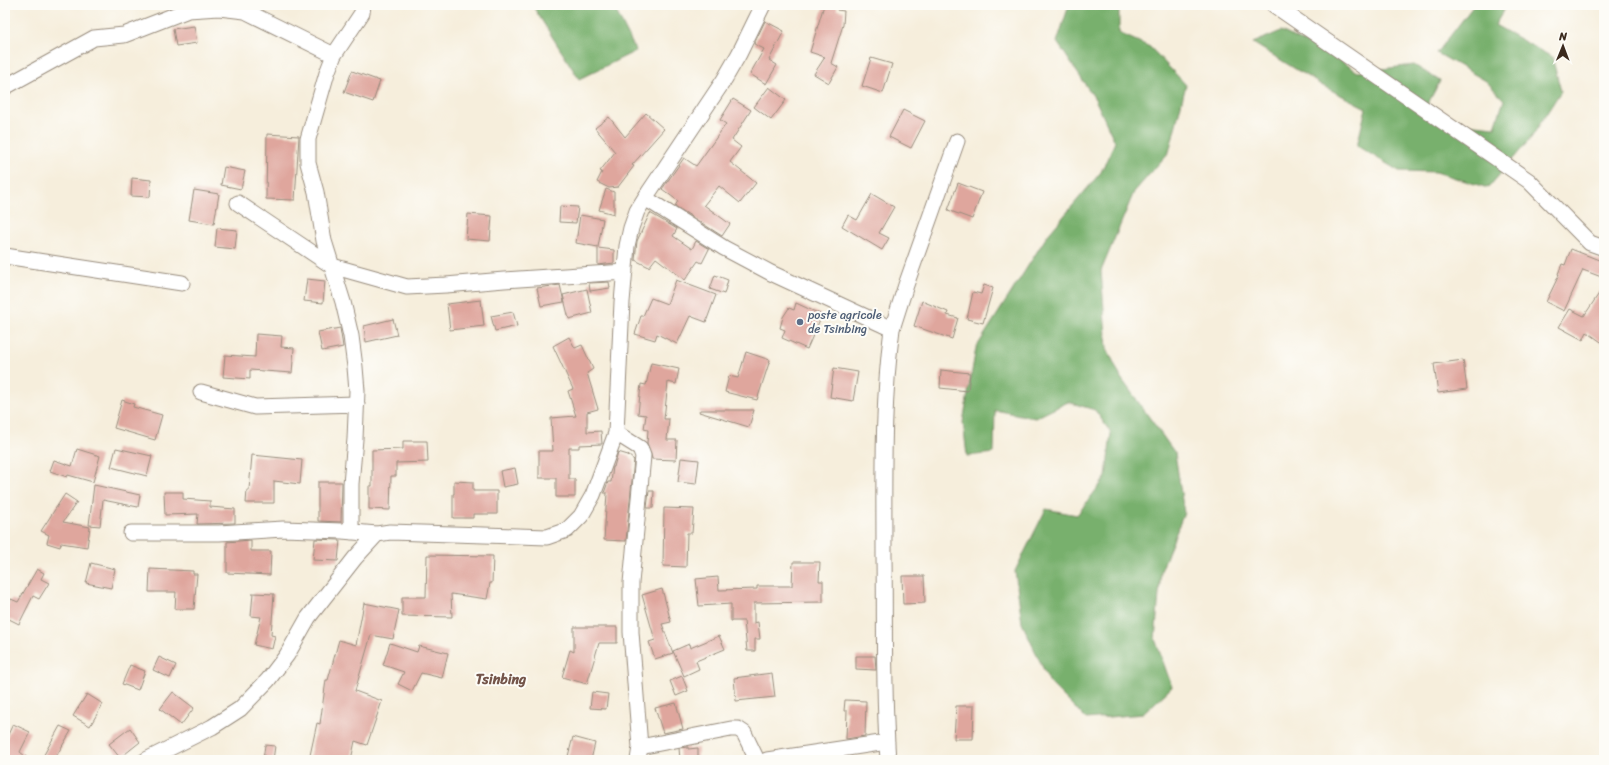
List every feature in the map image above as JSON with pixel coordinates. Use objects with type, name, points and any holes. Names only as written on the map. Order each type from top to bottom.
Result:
[{"type":"street","points":[[351,532],[351,484],[357,404],[356,373],[351,336],[324,241],[316,192],[308,163],[308,139],[327,72],[334,56],[362,13],[363,5]]},
{"type":"street","points":[[131,533],[219,533],[283,529],[377,534],[390,532],[547,537],[567,530],[581,516],[593,495],[616,433],[625,272],[627,246],[631,228],[645,198],[740,54],[763,5]]},
{"type":"street","points":[[1274,5],[1529,181],[1590,243],[1604,248]]},
{"type":"street","points":[[5,87],[94,38],[124,35],[188,10],[220,8],[245,11],[334,56]]},
{"type":"street","points":[[888,760],[884,442],[887,366],[892,329],[906,285],[957,142]]},
{"type":"street","points":[[645,198],[731,252],[800,287],[892,329]]},
{"type":"street","points":[[238,203],[332,266],[407,287],[625,272]]},
{"type":"street","points":[[5,256],[182,284]]},
{"type":"street","points":[[201,392],[255,406],[357,404]]},
{"type":"street","points":[[616,433],[633,442],[640,448],[643,456],[631,583],[631,632],[639,753],[731,729],[738,729],[744,733],[757,760]]},
{"type":"street","points":[[146,760],[212,727],[240,709],[268,680],[287,655],[308,618],[355,558],[377,534]]},
{"type":"street","points":[[767,760],[887,742]]},
{"type":"street","points":[[174,760],[177,745]]},
{"type":"green space","points":[[532,5],[613,5],[636,51],[579,79]]},
{"type":"green space","points":[[1069,5],[1119,5],[1119,33],[1150,47],[1186,85],[1169,152],[1134,192],[1101,271],[1107,348],[1121,378],[1175,453],[1184,513],[1161,571],[1155,639],[1172,687],[1143,714],[1086,719],[1050,683],[1022,623],[1015,571],[1046,509],[1077,515],[1106,477],[1111,433],[1095,410],[1068,402],[1035,418],[995,410],[994,453],[967,456],[963,422],[976,348],[1047,236],[1101,172],[1115,142],[1095,99],[1057,42]]},
{"type":"green space","points":[[1474,5],[1507,5],[1495,25],[1552,57],[1561,91],[1531,138],[1488,188],[1436,172],[1399,171],[1357,146],[1366,108],[1323,86],[1253,43],[1281,31],[1335,57],[1358,72],[1414,65],[1440,81],[1426,107],[1443,122],[1495,127],[1504,100],[1486,81],[1437,53]]},
{"type":"building","points":[[824,5],[837,5],[837,10],[844,11],[843,25],[831,63],[838,67],[829,83],[814,74],[825,57],[810,52]]},
{"type":"building","points":[[765,21],[784,31],[769,60],[777,65],[766,84],[750,74],[764,49],[754,44]]},
{"type":"building","points":[[194,26],[197,43],[176,46],[173,29]]},
{"type":"building","points":[[871,58],[892,64],[883,93],[862,86]]},
{"type":"building","points":[[352,71],[380,81],[373,102],[344,92]]},
{"type":"building","points":[[769,87],[786,100],[771,120],[754,107]]},
{"type":"building","points":[[733,99],[751,110],[732,140],[741,147],[730,162],[756,183],[740,203],[719,186],[704,205],[730,224],[722,236],[675,206],[678,201],[662,189],[684,158],[696,166],[726,124],[720,120]]},
{"type":"building","points":[[903,110],[925,121],[911,148],[889,137]]},
{"type":"building","points":[[646,113],[664,129],[632,165],[634,166],[618,187],[609,188],[597,182],[602,172],[600,171],[615,152],[595,128],[609,117],[625,137]]},
{"type":"building","points":[[267,134],[299,136],[295,200],[266,199]]},
{"type":"building","points":[[224,167],[245,171],[241,189],[221,185]]},
{"type":"building","points":[[132,178],[151,180],[150,197],[131,196]]},
{"type":"building","points":[[958,183],[982,192],[972,219],[948,210]]},
{"type":"building","points":[[606,189],[614,192],[614,214],[599,210]]},
{"type":"building","points":[[194,190],[219,194],[214,224],[189,220]]},
{"type":"building","points":[[872,194],[894,207],[879,233],[889,238],[882,250],[842,226],[848,215],[857,220]]},
{"type":"building","points":[[560,206],[578,207],[576,223],[559,222]]},
{"type":"building","points":[[650,213],[677,229],[673,236],[692,249],[696,241],[709,249],[702,263],[698,261],[685,280],[656,258],[649,267],[635,260],[637,241]]},
{"type":"building","points":[[468,214],[492,216],[490,241],[466,239]]},
{"type":"building","points":[[580,215],[603,219],[598,247],[576,243]]},
{"type":"building","points":[[217,228],[237,230],[235,249],[215,247]]},
{"type":"building","points":[[598,248],[614,250],[614,263],[598,265]]},
{"type":"building","points":[[1571,249],[1604,262],[1604,278],[1583,270],[1564,311],[1546,302],[1559,275],[1558,274],[1562,264],[1565,265]]},
{"type":"building","points":[[715,275],[728,280],[724,294],[710,289]]},
{"type":"building","points":[[307,279],[325,281],[323,303],[304,301]]},
{"type":"building","points":[[676,280],[716,295],[706,322],[690,316],[677,344],[657,334],[655,340],[635,334],[641,316],[643,316],[651,298],[667,304]]},
{"type":"building","points":[[609,282],[610,288],[590,291],[589,283]]},
{"type":"building","points":[[560,285],[564,302],[541,306],[537,288]]},
{"type":"building","points":[[984,285],[993,288],[983,323],[967,319],[973,292],[981,294]]},
{"type":"building","points":[[1604,286],[1604,344],[1587,332],[1583,340],[1559,327],[1570,309],[1584,316]]},
{"type":"building","points":[[587,289],[592,313],[569,319],[563,295]]},
{"type":"building","points":[[481,300],[484,326],[450,330],[447,304]]},
{"type":"building","points":[[922,301],[948,312],[947,315],[958,318],[952,339],[914,326]]},
{"type":"building","name":"poste agricole de Tsinbing","points":[[796,303],[822,315],[807,349],[782,338],[785,330],[780,328],[783,317],[789,308],[794,310]]},
{"type":"building","points":[[513,312],[517,326],[495,331],[491,316]]},
{"type":"building","points":[[393,319],[397,335],[366,342],[364,326]]},
{"type":"building","points":[[340,328],[343,347],[322,351],[318,332]]},
{"type":"building","points":[[256,334],[282,336],[281,347],[294,348],[292,373],[250,370],[250,379],[223,377],[225,355],[255,357]]},
{"type":"building","points":[[569,337],[575,348],[582,345],[593,369],[587,373],[598,409],[587,412],[587,432],[601,431],[602,444],[579,445],[579,448],[569,448],[569,479],[575,479],[575,497],[556,497],[556,478],[539,478],[539,451],[553,451],[551,418],[576,416],[568,391],[573,389],[553,346]]},
{"type":"building","points":[[746,352],[770,360],[757,400],[725,392],[729,376],[738,378]]},
{"type":"building","points":[[1463,360],[1467,389],[1438,393],[1434,364]]},
{"type":"building","points":[[651,363],[679,369],[676,384],[668,382],[664,419],[669,419],[667,440],[677,440],[676,460],[652,459],[647,443],[648,430],[644,429],[646,415],[638,414],[641,384],[646,385]]},
{"type":"building","points":[[834,368],[858,372],[853,401],[830,397]]},
{"type":"building","points":[[941,370],[970,373],[968,391],[940,388]]},
{"type":"building","points":[[122,400],[134,404],[133,407],[162,415],[155,440],[114,428]]},
{"type":"building","points":[[700,410],[754,410],[749,427],[699,412]]},
{"type":"building","points":[[403,441],[427,441],[428,462],[396,463],[396,476],[391,476],[390,510],[369,509],[369,486],[372,486],[372,450],[403,449]]},
{"type":"building","points":[[116,448],[152,456],[147,476],[111,467]]},
{"type":"building","points":[[77,449],[100,456],[93,482],[68,475],[67,477],[50,471],[54,460],[72,466]]},
{"type":"building","points":[[618,452],[628,455],[634,460],[626,541],[604,540],[607,493],[604,493],[608,482],[611,482],[613,467]]},
{"type":"building","points":[[252,455],[302,460],[300,484],[274,481],[274,503],[246,503],[247,490],[249,490]]},
{"type":"building","points":[[681,458],[699,460],[696,484],[678,482]]},
{"type":"building","points":[[515,468],[518,484],[503,487],[500,471]]},
{"type":"building","points":[[454,481],[473,482],[473,491],[497,491],[497,514],[473,514],[473,518],[453,518]]},
{"type":"building","points":[[318,482],[342,482],[341,522],[318,521]]},
{"type":"building","points":[[94,485],[140,495],[138,507],[103,500],[100,526],[89,525]]},
{"type":"building","points":[[649,491],[654,491],[653,508],[647,508]]},
{"type":"building","points":[[164,492],[183,492],[183,499],[210,501],[210,507],[235,509],[235,523],[197,524],[198,514],[165,515]]},
{"type":"building","points":[[65,494],[77,502],[63,522],[90,527],[87,547],[61,543],[60,547],[47,543],[49,535],[41,531]]},
{"type":"building","points":[[664,508],[694,509],[692,533],[687,533],[686,567],[663,566]]},
{"type":"building","points":[[315,539],[340,540],[338,561],[313,560]]},
{"type":"building","points":[[251,540],[251,551],[271,551],[270,575],[227,573],[227,542]]},
{"type":"building","points":[[427,555],[493,556],[492,583],[490,583],[487,599],[451,594],[452,617],[402,616],[402,597],[426,597]]},
{"type":"building","points":[[793,562],[820,562],[819,581],[823,581],[823,602],[754,603],[754,623],[758,622],[760,639],[755,639],[755,651],[747,651],[744,621],[731,621],[731,604],[699,606],[696,579],[718,577],[719,590],[757,589],[757,586],[792,586]]},
{"type":"building","points":[[91,563],[115,569],[111,588],[86,583]]},
{"type":"building","points":[[37,569],[44,573],[41,579],[49,583],[39,599],[33,596],[19,624],[5,617],[5,611],[11,599],[18,602]]},
{"type":"building","points":[[150,569],[193,571],[193,574],[197,574],[194,609],[175,609],[176,592],[149,592]]},
{"type":"building","points":[[902,576],[924,576],[925,603],[903,604]]},
{"type":"building","points":[[662,589],[671,622],[662,624],[673,653],[655,659],[649,642],[655,640],[642,595]]},
{"type":"building","points":[[253,593],[274,594],[271,635],[275,636],[272,649],[254,645],[261,617],[251,616]]},
{"type":"building","points":[[364,603],[399,610],[393,639],[371,635],[355,691],[382,701],[367,745],[355,741],[351,760],[309,760],[317,723],[320,724],[326,680],[328,680],[339,640],[356,645]]},
{"type":"building","points":[[574,627],[617,627],[617,643],[599,643],[587,684],[562,677],[570,650],[574,652]]},
{"type":"building","points":[[719,636],[725,649],[696,661],[699,669],[684,676],[673,651],[689,644],[690,648]]},
{"type":"building","points":[[390,643],[417,652],[419,646],[448,653],[442,678],[421,673],[412,691],[398,684],[404,672],[383,665]]},
{"type":"building","points":[[856,656],[875,656],[876,670],[856,669]]},
{"type":"building","points":[[159,657],[176,665],[170,678],[153,670]]},
{"type":"building","points":[[130,665],[145,671],[138,690],[122,684]]},
{"type":"building","points":[[772,673],[775,697],[736,701],[734,678]]},
{"type":"building","points":[[682,676],[688,691],[676,696],[670,681]]},
{"type":"building","points":[[173,692],[194,708],[181,725],[160,709]]},
{"type":"building","points":[[592,692],[608,694],[606,709],[590,708]]},
{"type":"building","points":[[87,694],[103,704],[90,726],[73,716]]},
{"type":"building","points":[[845,700],[866,701],[865,736],[846,739],[847,711],[844,711]]},
{"type":"building","points":[[676,703],[683,729],[663,733],[655,708]]},
{"type":"building","points":[[956,706],[974,706],[973,739],[954,739]]},
{"type":"building","points":[[13,724],[30,732],[20,752],[30,760],[5,760],[5,741]]},
{"type":"building","points":[[60,726],[71,731],[54,760],[41,760]]},
{"type":"building","points":[[130,728],[140,742],[120,758],[109,744]]},
{"type":"building","points":[[573,737],[595,743],[591,760],[567,760]]},
{"type":"building","points":[[265,745],[275,746],[273,760],[263,760]]},
{"type":"building","points":[[688,747],[688,749],[698,748],[698,760],[680,760],[679,748]]},
{"type":"place","name":"poste agricole de Tsinbing","points":[[800,322]]},
{"type":"district","name":"Tsinbing","points":[[501,679]]}]
